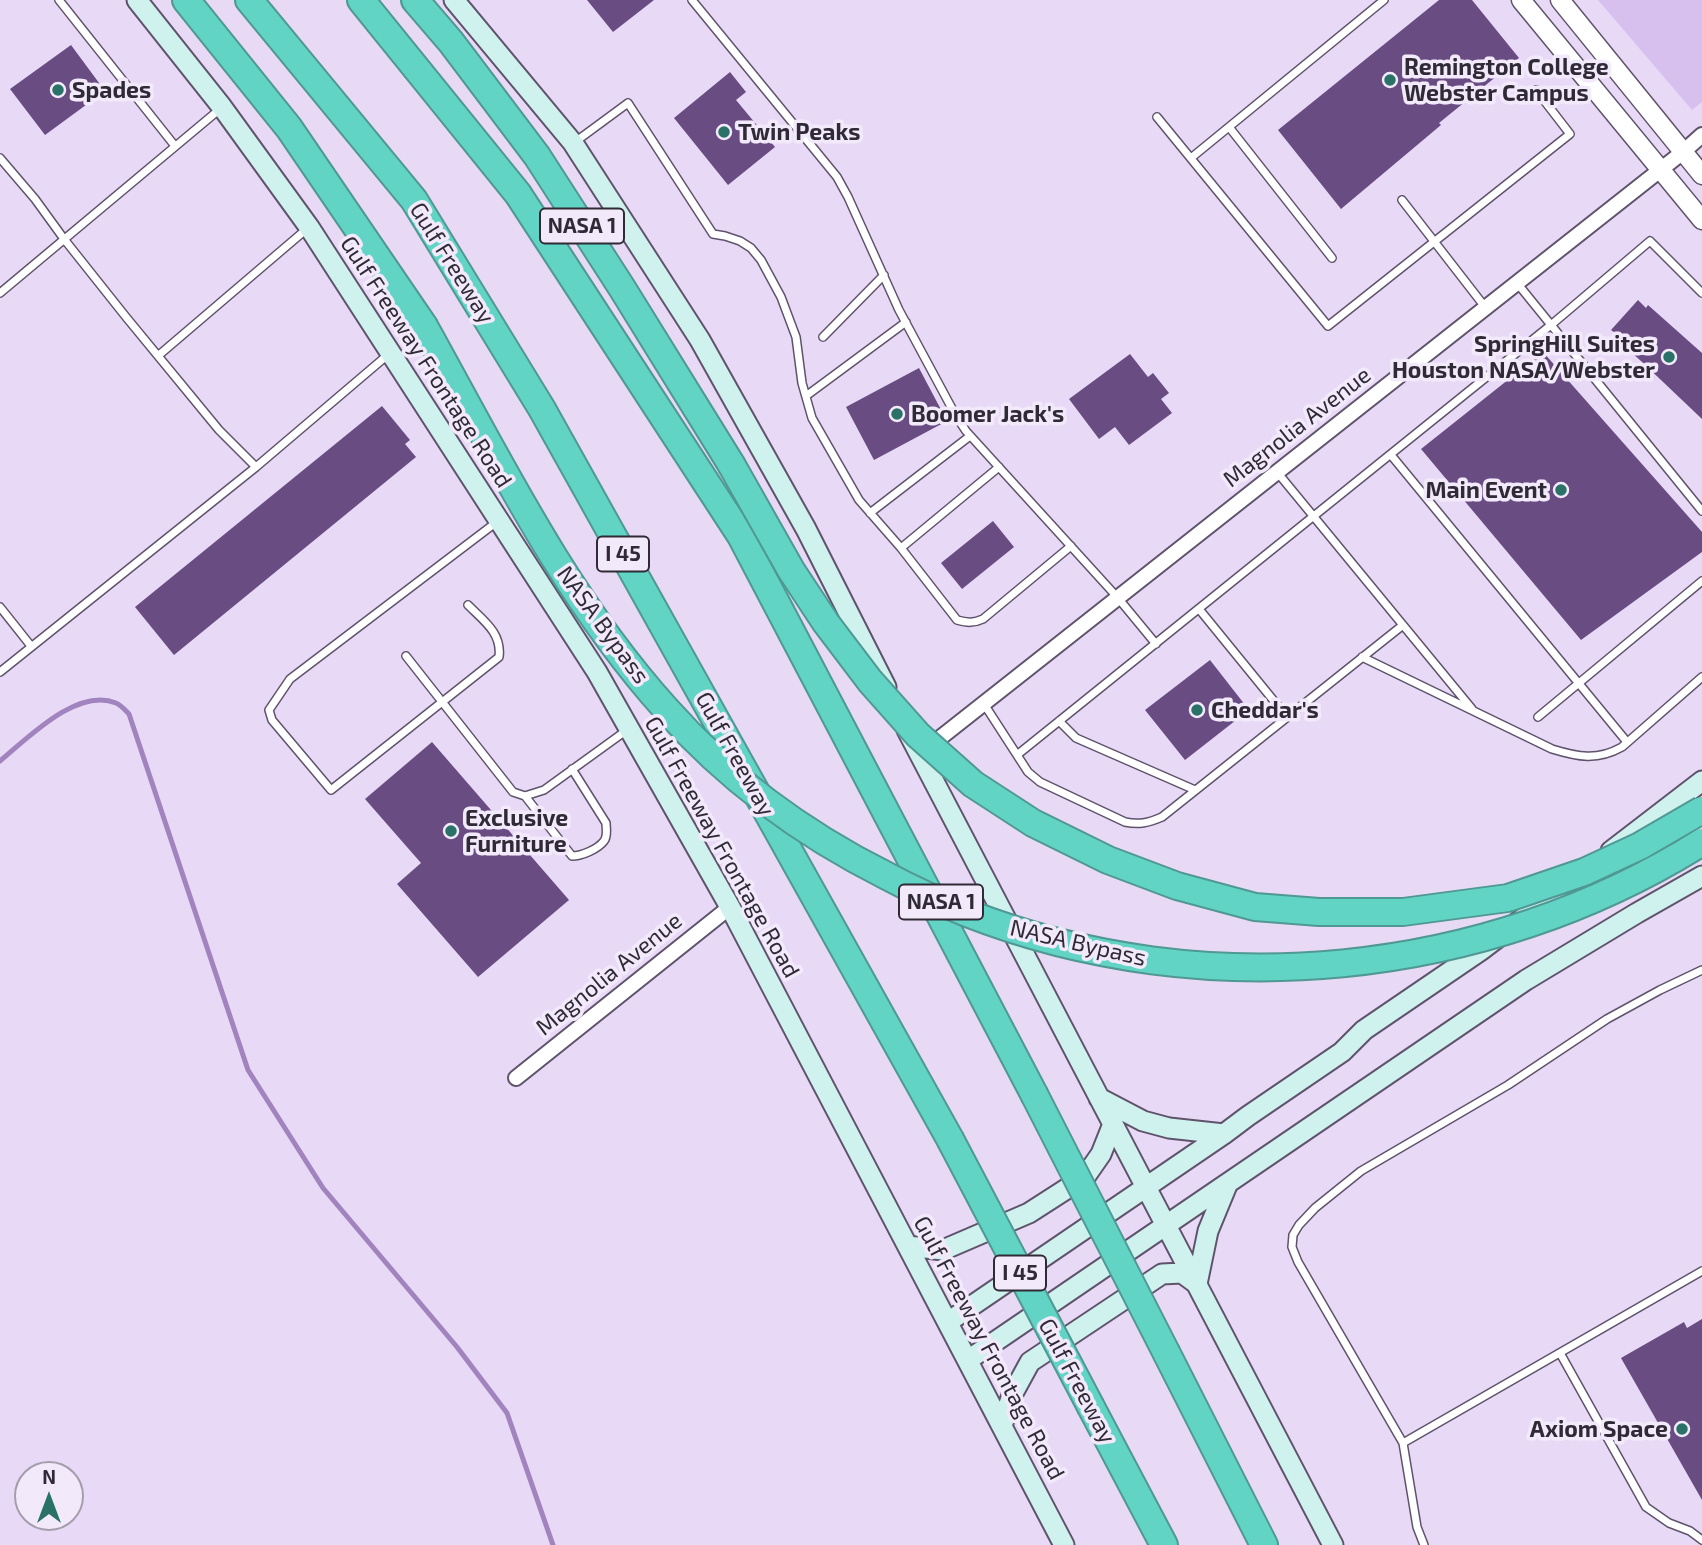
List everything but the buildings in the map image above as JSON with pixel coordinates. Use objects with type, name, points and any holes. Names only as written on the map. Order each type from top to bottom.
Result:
[{"type":"highway","name":"NASA Bypass","points":[[186,0],[289,128],[424,326],[572,586],[632,670],[667,711],[741,782],[823,841],[869,867],[968,913],[1068,944],[1171,963],[1269,968],[1315,966],[1416,953],[1510,931],[1589,902],[1636,880],[1702,842]]},
{"type":"highway","name":"Gulf Freeway","points":[[249,0],[414,200],[528,386],[950,1139],[1164,1545]]},
{"type":"highway","points":[[361,0],[518,194],[741,536],[1034,1094],[1265,1545]]},
{"type":"highway","name":"NASA 1","points":[[415,0],[451,41],[537,156],[731,464],[790,570],[826,623],[870,681],[918,735],[973,784],[1033,823],[1108,860],[1177,886],[1255,906],[1319,912],[1403,912],[1508,898],[1584,872],[1640,846],[1702,810]]},
{"type":"main road","name":"Gulf Freeway Frontage Road","points":[[137,0],[222,107],[309,227],[597,672],[730,906],[1064,1545]]},
{"type":"main road","points":[[454,0],[573,143],[706,352],[806,529],[919,754],[1333,1545]]},
{"type":"main road","points":[[948,1322],[1342,1052],[1364,1030],[1480,951],[1702,782]]},
{"type":"main road","points":[[968,1360],[1526,980],[1702,876]]},
{"type":"main road","points":[[1099,1098],[1143,1121],[1168,1128],[1224,1135]]},
{"type":"main road","points":[[908,1246],[943,1250],[1029,1213],[1085,1177],[1101,1154],[1113,1124]]},
{"type":"main road","points":[[1197,1284],[1208,1231],[1228,1183]]},
{"type":"main road","points":[[1002,1426],[1012,1395],[1030,1362],[1162,1274],[1182,1273],[1197,1284]]},
{"type":"street","points":[[1521,0],[1702,220]]},
{"type":"street","points":[[1560,0],[1702,175]]},
{"type":"street","name":"Magnolia Avenue","points":[[919,754],[1660,171],[1702,135]]},
{"type":"street","name":"Magnolia Avenue","points":[[516,1078],[730,906]]},
{"type":"lane","points":[[59,0],[175,146]]},
{"type":"lane","points":[[692,0],[837,177],[906,322],[956,416],[970,436],[1118,598],[1156,644]]},
{"type":"lane","points":[[1191,158],[1384,0]]},
{"type":"lane","points":[[1157,117],[1328,326],[1570,134],[1536,90]]},
{"type":"lane","points":[[573,143],[628,103],[713,234],[740,241],[751,248],[761,260],[781,297],[796,337],[812,418],[859,500],[901,548],[957,620],[975,623],[984,619],[1071,547]]},
{"type":"lane","points":[[0,293],[222,107]]},
{"type":"lane","points":[[1229,127],[1332,258]]},
{"type":"lane","points":[[0,158],[219,430],[256,467]]},
{"type":"lane","points":[[1402,200],[1486,308]]},
{"type":"lane","points":[[159,355],[309,227]]},
{"type":"lane","points":[[1017,755],[1551,325],[1650,241],[1702,293]]},
{"type":"lane","points":[[823,337],[884,275]]},
{"type":"lane","points":[[1517,283],[1702,511]]},
{"type":"lane","points":[[806,396],[906,322]]},
{"type":"lane","points":[[0,672],[256,467],[391,353]]},
{"type":"lane","points":[[870,513],[970,436]]},
{"type":"lane","points":[[1391,454],[1628,742]]},
{"type":"lane","points":[[901,548],[999,467]]},
{"type":"lane","points":[[1277,472],[1475,712]]},
{"type":"lane","points":[[468,605],[496,634],[500,647],[499,657],[331,790],[272,720],[269,710],[290,679],[499,521]]},
{"type":"lane","points":[[1538,717],[1702,581]]},
{"type":"lane","points":[[0,607],[31,646]]},
{"type":"lane","points":[[1199,609],[1287,717]]},
{"type":"lane","points":[[984,704],[1028,772],[1040,782],[1125,822],[1149,823],[1162,817],[1403,625]]},
{"type":"lane","points":[[406,656],[513,792],[525,796],[572,856],[582,856],[604,841],[606,822],[572,769]]},
{"type":"lane","points":[[1363,657],[1552,749],[1569,754],[1596,756],[1608,755],[1628,742],[1702,677]]},
{"type":"lane","points":[[1059,721],[1076,738],[1195,790]]},
{"type":"lane","points":[[525,796],[544,790],[629,729]]},
{"type":"lane","points":[[1424,1545],[1417,1527],[1403,1443],[1298,1262],[1292,1247],[1293,1235],[1315,1208],[1362,1171],[1508,1085],[1606,1019],[1702,970]]},
{"type":"lane","points":[[1403,1443],[1702,1271]]},
{"type":"lane","points":[[1560,1353],[1646,1507],[1669,1523],[1690,1531],[1702,1540],[1692,1545]]},
{"type":"shaded area","points":[[1598,0],[1702,0],[1702,102],[1692,110]]},
{"type":"waterway","points":[[0,761],[54,717],[85,702],[101,700],[116,703],[129,714],[248,1070],[323,1188],[457,1347],[507,1413],[553,1545]]},
{"type":"place","name":"Remington College Webster Campus","points":[[1390,80]]},
{"type":"place","name":"Spades","points":[[58,90]]},
{"type":"place","name":"Twin Peaks","points":[[724,132]]},
{"type":"place","name":"SpringHill Suites Houston NASA/Webster","points":[[1669,357]]},
{"type":"place","name":"Boomer Jack's","points":[[897,414]]},
{"type":"place","name":"Main Event","points":[[1561,490]]},
{"type":"place","name":"Cheddar's","points":[[1197,710]]},
{"type":"place","name":"Exclusive Furniture","points":[[451,831]]},
{"type":"place","name":"Axiom Space","points":[[1682,1429]]}]
